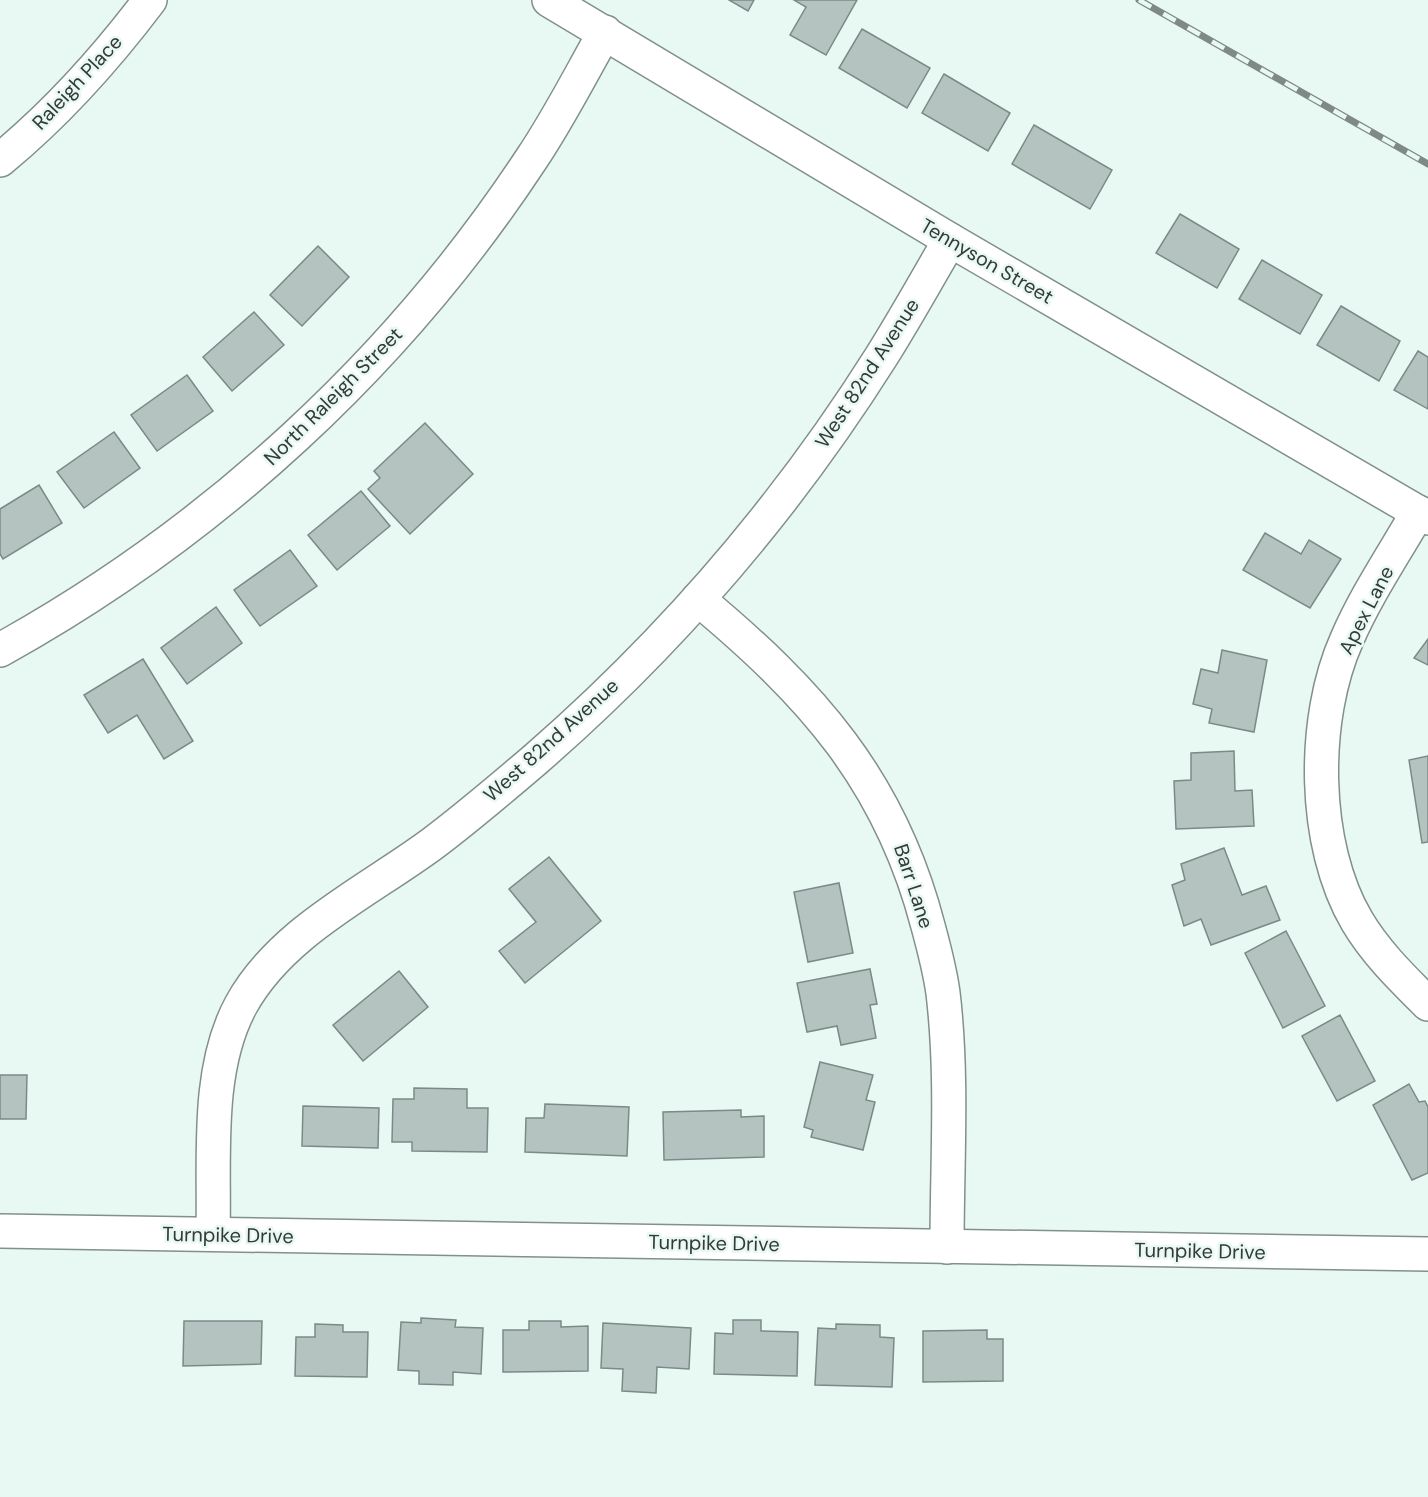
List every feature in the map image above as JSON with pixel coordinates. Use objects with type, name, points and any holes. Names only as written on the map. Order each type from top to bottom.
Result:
[{"type":"street","name":"Raleigh Place","points":[[0,160],[79,84],[150,0]]},
{"type":"street","name":"Tennyson Street","points":[[549,0],[950,240],[1423,515]]},
{"type":"street","name":"North Raleigh Street","points":[[0,650],[94,594],[138,563],[241,484],[304,431],[356,379],[399,332],[532,158],[605,32]]},
{"type":"street","name":"West 82nd Avenue","points":[[213,1234],[217,1084],[231,1027],[252,987],[281,954],[323,919],[434,843],[536,758],[619,680],[698,599],[734,559],[805,467],[881,358],[950,240]]},
{"type":"street","name":"Apex Lane","points":[[1423,515],[1346,641],[1331,687],[1325,722],[1323,792],[1326,826],[1334,861],[1356,919],[1380,954],[1428,1004]]},
{"type":"street","name":"Barr Lane","points":[[698,599],[744,638],[794,686],[853,756],[894,826],[918,887],[943,992],[946,1038],[947,1247]]},
{"type":"street","name":"Turnpike Drive","points":[[0,1232],[1428,1254]]},
{"type":"building","points":[[729,0],[754,0],[748,11]]},
{"type":"building","points":[[794,0],[857,0],[826,55],[790,35],[806,7]]},
{"type":"building","points":[[862,29],[930,68],[907,108],[839,68]]},
{"type":"building","points":[[944,74],[1010,113],[988,151],[922,113]]},
{"type":"building","points":[[1034,125],[1112,170],[1090,209],[1012,164]]},
{"type":"building","points":[[1180,214],[1239,249],[1217,288],[1156,253]]},
{"type":"building","points":[[318,246],[349,277],[302,326],[270,295]]},
{"type":"building","points":[[1262,260],[1322,295],[1300,334],[1239,299]]},
{"type":"building","points":[[1341,306],[1400,341],[1379,381],[1317,345]]},
{"type":"building","points":[[254,312],[284,345],[232,391],[203,357]]},
{"type":"building","points":[[1418,351],[1428,357],[1428,409],[1394,390]]},
{"type":"building","points":[[187,375],[213,411],[157,451],[131,415]]},
{"type":"building","points":[[425,423],[473,474],[410,534],[368,489],[380,478],[374,471]]},
{"type":"building","points":[[114,432],[140,468],[84,508],[57,472]]},
{"type":"building","points":[[39,485],[62,523],[3,559],[0,554],[0,509]]},
{"type":"building","points":[[361,491],[390,526],[337,570],[308,535]]},
{"type":"building","points":[[1265,533],[1301,554],[1309,540],[1341,559],[1310,608],[1243,570]]},
{"type":"building","points":[[290,550],[317,586],[260,626],[234,590]]},
{"type":"building","points":[[216,607],[242,643],[187,684],[161,648]]},
{"type":"building","points":[[1428,639],[1428,665],[1414,658]]},
{"type":"building","points":[[1222,650],[1267,660],[1254,732],[1209,723],[1212,709],[1193,704],[1201,669],[1218,673]]},
{"type":"building","points":[[143,659],[193,741],[164,759],[137,715],[108,733],[84,695]]},
{"type":"building","points":[[1234,751],[1235,791],[1252,790],[1254,826],[1176,829],[1174,781],[1191,780],[1191,753]]},
{"type":"building","points":[[1428,756],[1428,842],[1422,843],[1409,760]]},
{"type":"building","points":[[1224,848],[1242,895],[1266,886],[1280,920],[1211,945],[1201,919],[1184,926],[1172,885],[1185,880],[1181,864]]},
{"type":"building","points":[[549,857],[601,921],[525,983],[499,951],[536,922],[509,889]]},
{"type":"building","points":[[839,883],[853,953],[808,962],[794,892]]},
{"type":"building","points":[[1286,931],[1325,1006],[1283,1028],[1245,953]]},
{"type":"building","points":[[870,969],[877,1004],[870,1005],[876,1038],[841,1045],[837,1026],[807,1032],[797,983]]},
{"type":"building","points":[[399,971],[428,1007],[363,1061],[333,1025]]},
{"type":"building","points":[[1340,1015],[1375,1081],[1337,1101],[1302,1036]]},
{"type":"building","points":[[820,1062],[873,1075],[866,1100],[875,1102],[863,1150],[811,1137],[813,1130],[804,1127]]},
{"type":"building","points":[[0,1075],[27,1075],[26,1119],[0,1119]]},
{"type":"building","points":[[1409,1084],[1419,1102],[1425,1101],[1428,1107],[1428,1173],[1412,1180],[1373,1105]]},
{"type":"building","points":[[414,1088],[467,1089],[467,1108],[488,1108],[487,1152],[412,1151],[412,1142],[392,1142],[393,1099],[414,1099]]},
{"type":"building","points":[[545,1104],[629,1107],[627,1156],[525,1152],[526,1118],[544,1118]]},
{"type":"building","points":[[303,1106],[379,1108],[378,1148],[302,1146]]},
{"type":"building","points":[[741,1110],[741,1117],[764,1116],[764,1157],[664,1160],[663,1112]]},
{"type":"building","points":[[421,1318],[456,1320],[455,1327],[483,1328],[481,1374],[453,1372],[453,1385],[419,1384],[419,1371],[398,1370],[401,1322],[421,1323]]},
{"type":"building","points":[[733,1320],[761,1320],[761,1331],[798,1332],[797,1376],[714,1374],[715,1333],[733,1334]]},
{"type":"building","points":[[184,1321],[262,1321],[261,1364],[183,1366]]},
{"type":"building","points":[[529,1321],[561,1321],[561,1327],[588,1326],[588,1371],[503,1372],[503,1330],[529,1330]]},
{"type":"building","points":[[603,1323],[691,1328],[689,1369],[657,1367],[656,1393],[622,1391],[623,1369],[601,1368]]},
{"type":"building","points":[[315,1324],[343,1325],[343,1332],[368,1332],[367,1377],[295,1376],[296,1337],[315,1337]]},
{"type":"building","points":[[836,1324],[880,1325],[880,1337],[894,1338],[892,1387],[815,1385],[818,1328],[836,1329]]},
{"type":"building","points":[[987,1330],[987,1339],[1003,1339],[1003,1381],[923,1382],[923,1331]]},
{"type":"railway","points":[[1139,0],[1428,164]]}]
